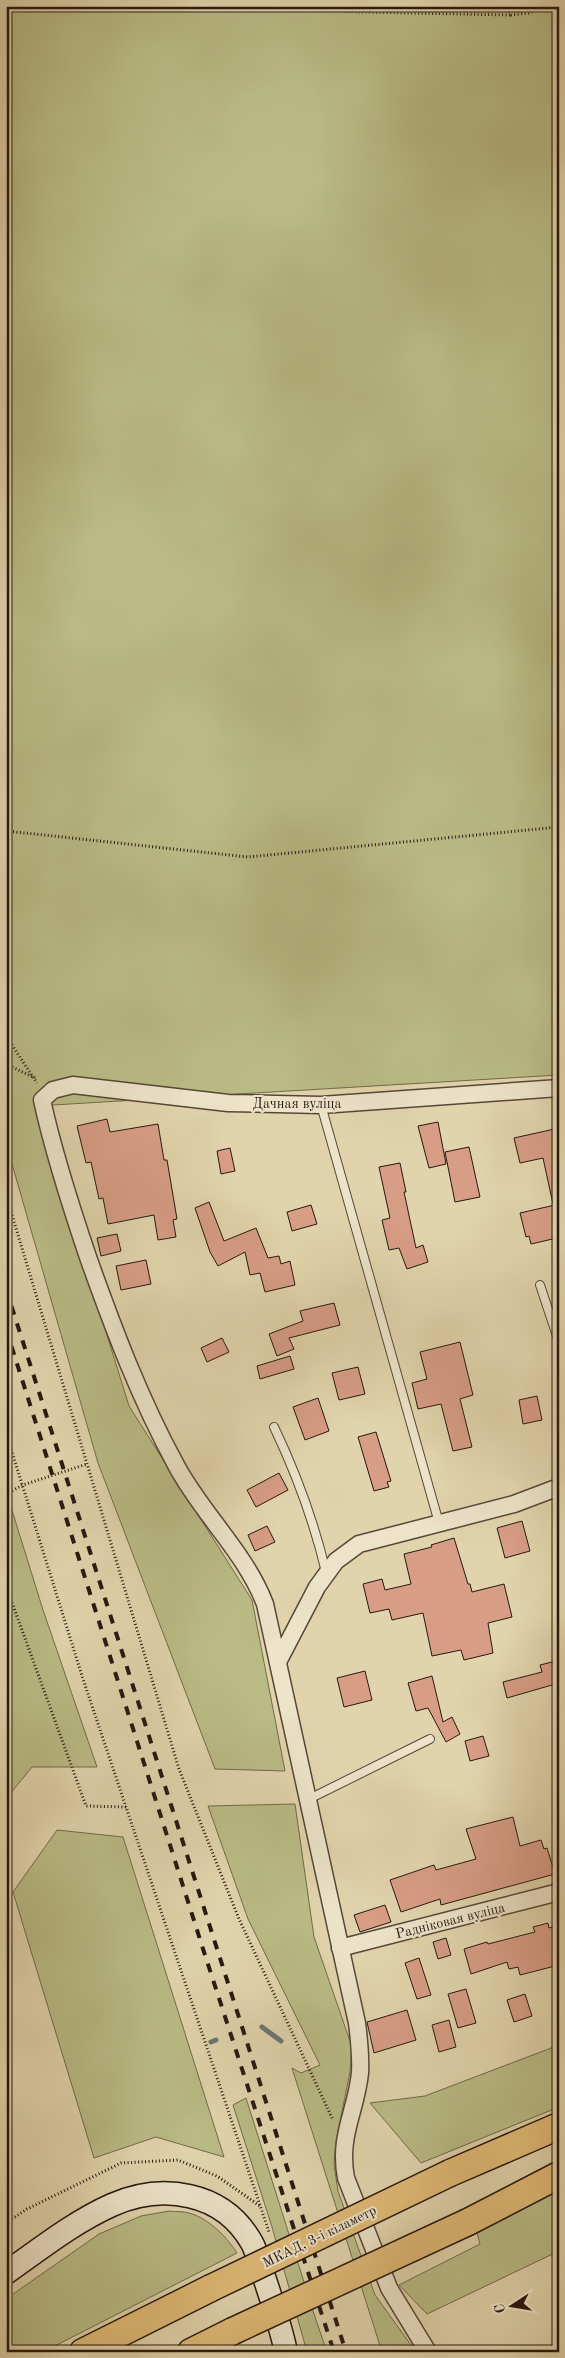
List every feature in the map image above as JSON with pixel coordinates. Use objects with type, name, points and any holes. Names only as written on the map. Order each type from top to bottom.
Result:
[{"type":"highway","name":"МКАД, 3-і кіламетр","points":[[83,2352],[450,2173],[559,2126]]},
{"type":"highway","points":[[190,2352],[468,2222],[559,2176]]},
{"type":"main road","points":[[6,2272],[67,2230],[113,2204],[142,2195],[161,2192],[193,2197],[211,2203],[231,2218],[252,2243],[268,2288],[286,2352]]},
{"type":"street","name":"Дачная вуліца","points":[[42,1100],[53,1090],[73,1085],[228,1103],[321,1105],[559,1088]]},
{"type":"street","points":[[42,1100],[52,1145],[80,1233],[136,1385],[179,1471],[256,1581],[265,1604],[279,1660],[307,1800],[358,2023],[360,2074],[344,2143],[343,2160],[346,2178],[389,2288],[428,2352]]},
{"type":"street","points":[[279,1660],[326,1574],[336,1561],[359,1544],[514,1504],[559,1487]]},
{"type":"street","name":"Радніковая вуліца","points":[[340,1948],[559,1892]]},
{"type":"lane","points":[[321,1105],[439,1523]]},
{"type":"lane","points":[[540,1286],[559,1342]]},
{"type":"lane","points":[[274,1426],[292,1463],[318,1541],[326,1574]]},
{"type":"lane","points":[[307,1800],[430,1739]]},
{"type":"path","points":[[300,6],[314,11],[511,15],[529,13],[548,6]]},
{"type":"path","points":[[505,6],[511,15]]},
{"type":"path","points":[[6,831],[248,858],[559,827]]},
{"type":"path","points":[[6,1036],[35,1078],[42,1100]]},
{"type":"path","points":[[6,1064],[35,1078]]},
{"type":"path","points":[[6,1195],[179,1769],[239,1919],[344,2143]]},
{"type":"path","points":[[6,1432],[83,1679],[271,2238]]},
{"type":"path","points":[[6,1494],[23,1485],[87,1464]]},
{"type":"path","points":[[6,1586],[86,1806],[126,1807]]},
{"type":"green space","points":[[6,6],[559,6],[559,1075],[36,1106],[129,1406],[252,1600],[285,1771],[215,1769],[98,1463],[6,1143]]},
{"type":"green space","points":[[6,1491],[43,1610],[97,1767],[32,1767],[6,1799]]},
{"type":"green space","points":[[295,1804],[314,1937],[352,2047],[350,2072],[336,2141],[334,2165],[338,2191],[375,2295],[416,2352],[382,2352],[292,2068],[301,2073],[320,2065],[248,1919],[208,1806]]},
{"type":"green space","points":[[57,1830],[123,1837],[224,2157],[156,2137],[94,2158],[13,1892]]},
{"type":"green space","points":[[559,2045],[559,2107],[421,2163],[370,2103],[425,2096]]},
{"type":"green space","points":[[246,2098],[327,2352],[307,2352],[272,2227],[233,2105]]},
{"type":"green space","points":[[559,2189],[559,2251],[427,2314],[399,2285],[480,2244],[476,2229]]},
{"type":"green space","points":[[169,2211],[187,2212],[210,2223],[228,2240],[237,2253],[43,2352],[6,2352],[6,2299],[99,2234],[141,2216]]},
{"type":"building","points":[[107,1119],[110,1132],[158,1124],[164,1160],[167,1160],[177,1219],[173,1220],[176,1237],[158,1240],[154,1215],[108,1224],[103,1198],[99,1199],[91,1162],[86,1163],[77,1126]]},
{"type":"building","points":[[438,1122],[446,1164],[429,1168],[418,1126]]},
{"type":"building","points":[[559,1128],[559,1203],[553,1204],[543,1158],[520,1163],[514,1138]]},
{"type":"building","points":[[469,1147],[480,1197],[455,1202],[445,1152]]},
{"type":"building","points":[[230,1148],[235,1171],[221,1174],[217,1151]]},
{"type":"building","points":[[400,1163],[416,1248],[423,1245],[428,1262],[407,1269],[399,1248],[389,1250],[382,1220],[390,1218],[379,1167]]},
{"type":"building","points":[[209,1202],[224,1241],[256,1228],[268,1258],[279,1256],[281,1264],[290,1261],[295,1285],[265,1292],[260,1273],[250,1275],[245,1252],[218,1266],[210,1252],[195,1208]]},
{"type":"building","points":[[311,1205],[317,1224],[292,1231],[287,1212]]},
{"type":"building","points":[[555,1205],[559,1221],[559,1229],[556,1230],[557,1238],[531,1244],[529,1236],[526,1237],[520,1213]]},
{"type":"building","points":[[117,1234],[121,1251],[101,1256],[97,1238]]},
{"type":"building","points":[[146,1260],[151,1284],[121,1290],[116,1266]]},
{"type":"building","points":[[334,1303],[340,1325],[289,1338],[294,1349],[277,1356],[269,1334],[303,1321],[300,1311]]},
{"type":"building","points":[[222,1338],[229,1352],[207,1362],[201,1348]]},
{"type":"building","points":[[460,1342],[473,1395],[460,1399],[472,1447],[453,1451],[441,1404],[418,1409],[412,1383],[427,1379],[420,1352]]},
{"type":"building","points":[[290,1356],[294,1369],[260,1379],[257,1366]]},
{"type":"building","points":[[358,1367],[365,1394],[339,1400],[332,1373]]},
{"type":"building","points":[[537,1396],[542,1420],[523,1424],[519,1400]]},
{"type":"building","points":[[318,1398],[329,1431],[305,1440],[293,1407]]},
{"type":"building","points":[[376,1432],[391,1481],[387,1482],[389,1487],[374,1491],[358,1437]]},
{"type":"building","points":[[279,1473],[288,1490],[256,1507],[247,1490]]},
{"type":"building","points":[[522,1521],[530,1551],[505,1558],[497,1528]]},
{"type":"building","points":[[267,1526],[275,1542],[255,1551],[248,1535]]},
{"type":"building","points":[[454,1538],[472,1592],[504,1584],[512,1617],[488,1623],[493,1653],[464,1660],[461,1650],[432,1656],[423,1613],[392,1620],[389,1609],[370,1613],[363,1584],[382,1579],[385,1590],[411,1584],[404,1554],[432,1547],[431,1545]]},
{"type":"building","points":[[556,1661],[559,1683],[507,1698],[503,1682],[542,1672],[540,1665]]},
{"type":"building","points":[[365,1671],[372,1700],[344,1707],[337,1678]]},
{"type":"building","points":[[432,1676],[443,1722],[452,1717],[460,1734],[446,1742],[428,1708],[416,1711],[408,1683]]},
{"type":"building","points":[[483,1736],[489,1756],[470,1761],[465,1741]]},
{"type":"building","points":[[513,1817],[520,1846],[541,1840],[544,1849],[547,1848],[555,1874],[441,1905],[440,1899],[401,1912],[390,1880],[434,1865],[436,1870],[476,1859],[466,1829]]},
{"type":"building","points":[[385,1905],[391,1922],[360,1932],[354,1915]]},
{"type":"building","points":[[548,1923],[549,1928],[559,1925],[559,1965],[520,1975],[518,1967],[509,1969],[507,1962],[471,1974],[464,1949],[535,1932],[533,1927]]},
{"type":"building","points":[[446,1938],[451,1955],[438,1959],[433,1942]]},
{"type":"building","points":[[419,1958],[431,1995],[417,1999],[405,1963]]},
{"type":"building","points":[[466,1989],[476,2023],[458,2028],[448,1994]]},
{"type":"building","points":[[525,1994],[532,2016],[514,2022],[507,2000]]},
{"type":"building","points":[[407,2010],[416,2040],[374,2053],[367,2022]]},
{"type":"building","points":[[449,2020],[456,2047],[439,2052],[432,2025]]},
{"type":"waterway","points":[[262,2027],[281,2041]]},
{"type":"waterway","points":[[211,2042],[216,2040]]},
{"type":"railway","points":[[6,1289],[346,2352]]},
{"type":"railway","points":[[6,1329],[204,1952],[334,2352]]}]
